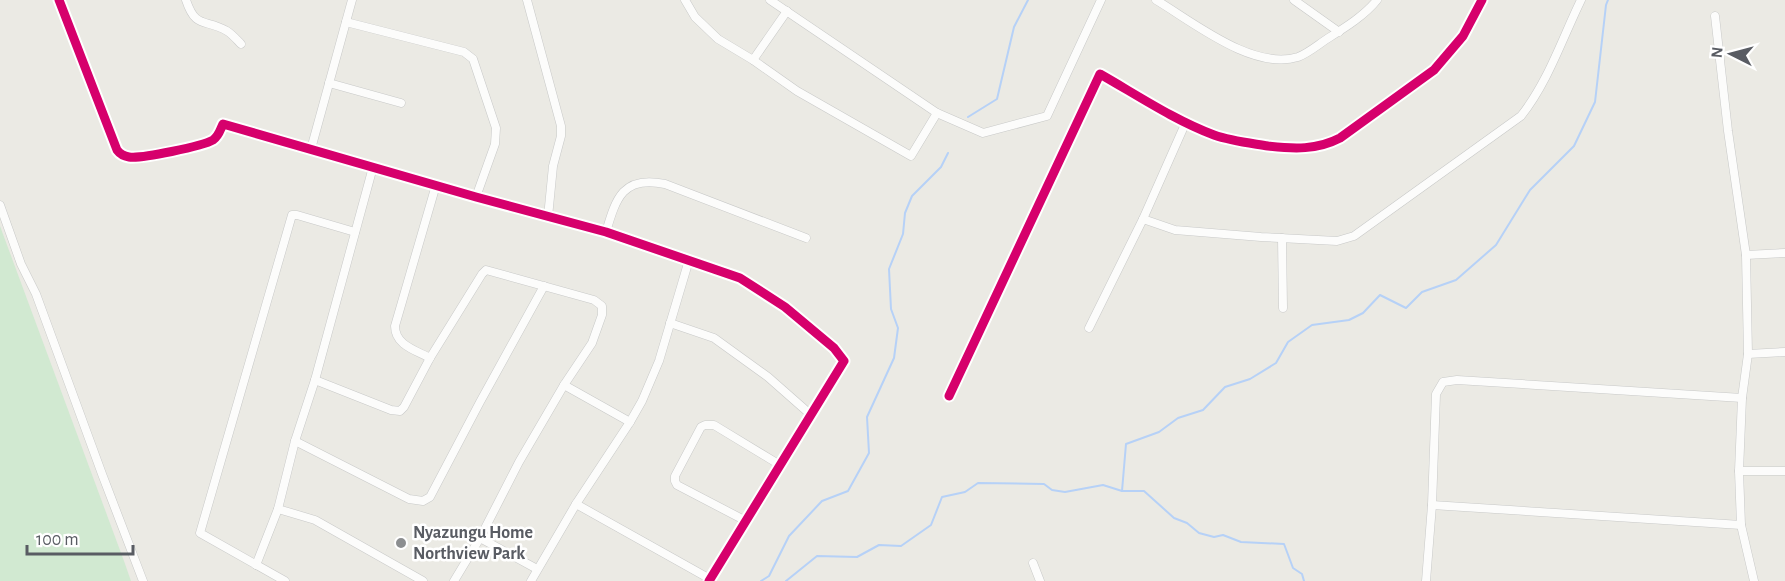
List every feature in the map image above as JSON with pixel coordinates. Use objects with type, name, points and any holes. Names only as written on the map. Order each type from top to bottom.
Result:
[{"type":"street","points":[[59,0],[117,150],[121,155],[143,156],[211,141],[218,136],[223,124],[606,232],[740,278],[785,307],[834,348],[844,361],[710,580],[576,504]]},
{"type":"street","points":[[186,0],[193,16],[204,23],[227,31],[241,44]]},
{"type":"street","points":[[311,149],[352,0]]},
{"type":"street","points":[[527,0],[561,126],[561,136],[553,166],[548,217]]},
{"type":"street","points":[[685,0],[695,17],[718,39],[797,91],[911,156],[937,113]]},
{"type":"street","points":[[770,0],[937,113],[983,133],[1047,117],[1101,0]]},
{"type":"street","points":[[1156,0],[1228,44],[1264,57],[1282,59],[1300,56],[1339,32],[1377,0]]},
{"type":"street","points":[[1294,0],[1339,32]]},
{"type":"street","points":[[949,396],[1100,74],[1186,122],[1215,135],[1242,142],[1289,148],[1327,145],[1434,70],[1462,36],[1482,0]]},
{"type":"street","points":[[1143,219],[1175,230],[1337,240],[1354,236],[1521,116],[1532,102],[1550,68],[1581,0]]},
{"type":"street","points":[[753,60],[787,11]]},
{"type":"street","points":[[1715,16],[1728,131],[1746,255],[1748,354],[1742,398],[1739,471],[1741,525],[1754,581]]},
{"type":"street","points":[[346,21],[465,52],[473,59],[496,128],[495,144],[476,197]]},
{"type":"street","points":[[328,82],[401,103]]},
{"type":"street","points":[[1089,328],[1143,219],[1186,122]]},
{"type":"street","points":[[256,565],[278,509],[295,441],[315,380],[373,167]]},
{"type":"street","points":[[606,232],[617,200],[629,187],[645,182],[665,184],[806,238]]},
{"type":"street","points":[[430,358],[401,343],[394,326],[436,185]]},
{"type":"street","points":[[0,205],[21,264],[36,294],[143,581]]},
{"type":"street","points":[[285,581],[200,533],[292,215],[355,232]]},
{"type":"street","points":[[1282,238],[1283,308]]},
{"type":"street","points":[[1746,255],[1785,253]]},
{"type":"street","points":[[531,581],[576,504],[630,422],[653,377],[689,260]]},
{"type":"street","points":[[315,380],[391,410],[400,411],[484,271],[490,270],[600,303],[603,315],[592,343],[564,385],[519,462],[480,538],[454,581]]},
{"type":"street","points":[[295,441],[409,499],[423,501],[430,497],[544,286]]},
{"type":"street","points":[[670,323],[714,338],[768,377],[810,414]]},
{"type":"street","points":[[1748,354],[1785,352]]},
{"type":"street","points":[[1426,581],[1432,505],[1436,394],[1443,382],[1457,380],[1742,398]]},
{"type":"street","points":[[564,385],[630,422]]},
{"type":"street","points":[[746,521],[678,485],[675,481],[675,476],[701,428],[714,424],[780,465]]},
{"type":"street","points":[[1739,471],[1785,471]]},
{"type":"street","points":[[1432,505],[1741,525]]},
{"type":"street","points":[[278,509],[315,520],[423,581]]},
{"type":"street","points":[[480,538],[537,569]]},
{"type":"street","points":[[1033,564],[1040,581]]},
{"type":"green space","points":[[0,226],[124,561],[131,581],[0,581]]},
{"type":"waterway","points":[[968,117],[997,99],[1014,27],[1028,0]]},
{"type":"waterway","points":[[1122,491],[1126,444],[1159,432],[1178,418],[1203,410],[1225,387],[1250,379],[1276,363],[1288,342],[1312,325],[1349,320],[1363,313],[1380,295],[1406,308],[1422,292],[1456,280],[1496,245],[1530,190],[1574,146],[1595,102],[1608,0]]},
{"type":"waterway","points":[[761,581],[769,576],[789,536],[822,501],[848,491],[869,453],[867,417],[894,358],[898,328],[891,309],[889,269],[903,234],[905,213],[912,196],[941,167],[948,153]]},
{"type":"waterway","points":[[786,581],[817,556],[857,557],[879,545],[901,546],[931,525],[942,497],[965,492],[978,483],[1044,484],[1052,490],[1065,492],[1103,485],[1122,491],[1144,491],[1174,518],[1187,523],[1199,533],[1214,537],[1223,535],[1241,542],[1284,544],[1293,568],[1302,574],[1304,581]]},
{"type":"cycle path","points":[[59,0],[117,150],[123,155],[146,156],[207,143],[217,137],[223,124],[606,232],[740,278],[785,307],[834,348],[844,361],[709,581]]},
{"type":"cycle path","points":[[949,396],[1100,74],[1170,115],[1214,135],[1268,146],[1314,147],[1340,138],[1434,70],[1463,36],[1482,0]]},
{"type":"place","name":"Nyazungu Home Northview Park","points":[[401,543]]}]
